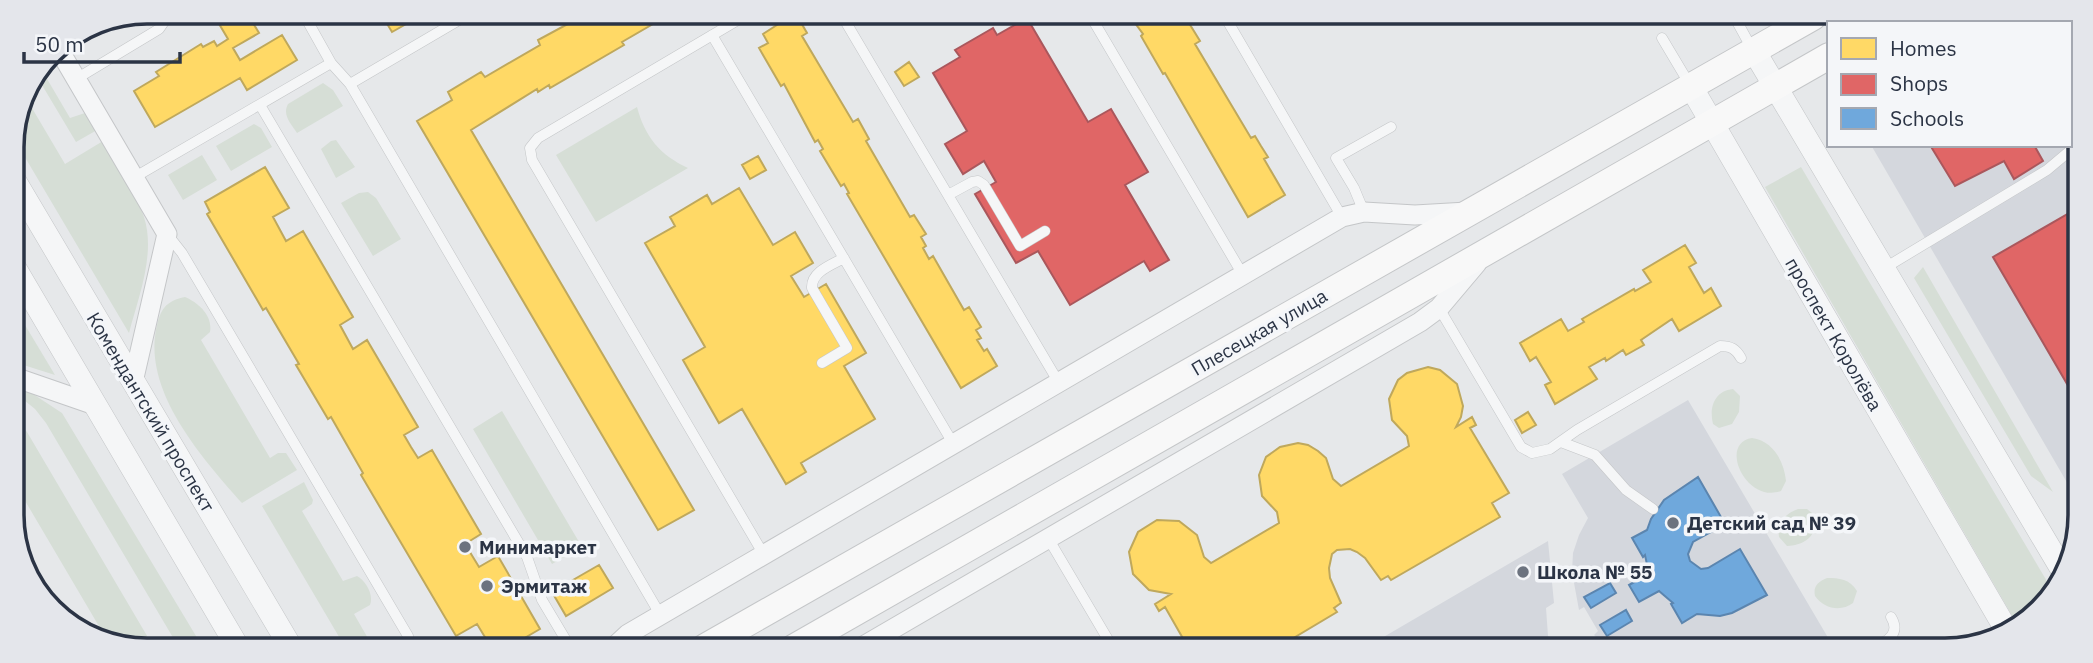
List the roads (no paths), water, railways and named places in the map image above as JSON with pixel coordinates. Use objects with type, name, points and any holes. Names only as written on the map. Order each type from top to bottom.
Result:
[{"type":"main road","name":"Плесецкая улица","points":[[723,638],[1798,24]]},
{"type":"main road","points":[[810,638],[1827,57]]},
{"type":"street","points":[[1753,49],[2059,564]]},
{"type":"street","points":[[63,57],[167,234],[132,382]]},
{"type":"street","name":"проспект Королёва","points":[[1690,85],[2003,624]]},
{"type":"street","name":"Комендантский проспект","points":[[25,198],[285,638]]},
{"type":"street","points":[[624,638],[1342,217],[1364,212],[1415,215],[1469,212]]},
{"type":"street","points":[[877,638],[1420,322],[1439,308],[1486,252]]},
{"type":"street","points":[[25,285],[232,638]]},
{"type":"street","points":[[24,381],[95,405]]},
{"type":"lane","points":[[76,79],[159,29],[162,24]]},
{"type":"lane","points":[[309,24],[331,63],[350,84],[661,616]]},
{"type":"lane","points":[[350,84],[452,24]]},
{"type":"lane","points":[[732,24],[538,138],[530,148],[532,160],[765,556]]},
{"type":"lane","points":[[847,24],[1059,383]]},
{"type":"lane","points":[[1095,24],[1243,275]]},
{"type":"lane","points":[[1229,24],[1342,217]]},
{"type":"lane","points":[[1739,24],[1753,49]]},
{"type":"lane","points":[[712,36],[954,445]]},
{"type":"lane","name":"проспект Королёва","points":[[1662,38],[1690,85]]},
{"type":"lane","points":[[135,177],[331,63]]},
{"type":"lane","points":[[260,104],[527,556],[542,600],[565,638]]},
{"type":"lane","points":[[1364,212],[1354,188],[1336,158],[1391,127]]},
{"type":"lane","points":[[1883,269],[2048,170],[2068,152]]},
{"type":"lane","points":[[948,195],[972,181],[978,181],[984,185],[1020,246],[1045,232]]},
{"type":"lane","points":[[167,234],[182,253],[408,636]]},
{"type":"lane","points":[[822,363],[847,348],[812,288],[811,281],[844,258]]},
{"type":"lane","points":[[1439,308],[1521,447],[1532,453],[1550,449],[1573,432],[1720,346],[1729,346],[1737,351],[1741,358]]},
{"type":"lane","points":[[1561,442],[1594,455],[1626,490],[1653,509]]},
{"type":"lane","points":[[1048,538],[1107,638]]},
{"type":"lane","points":[[1891,617],[1895,632],[1891,638]]},
{"type":"place","name":"Детский сад № 39","points":[[1673,523]]},
{"type":"place","name":"Минимаркет","points":[[465,547]]},
{"type":"place","name":"Школа № 55","points":[[1523,572]]},
{"type":"place","name":"Эрмитаж","points":[[487,586]]}]
